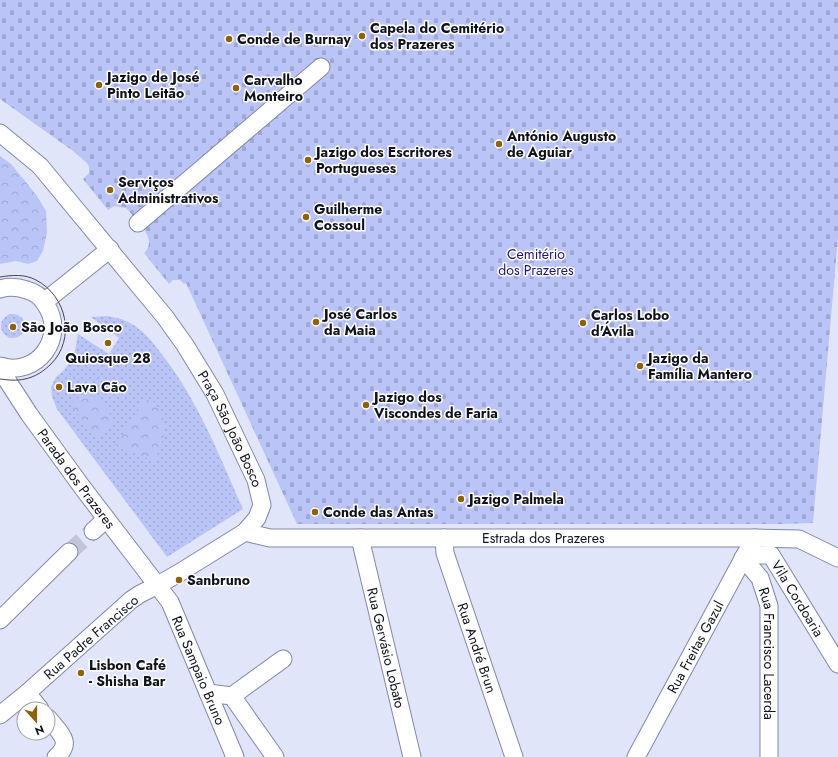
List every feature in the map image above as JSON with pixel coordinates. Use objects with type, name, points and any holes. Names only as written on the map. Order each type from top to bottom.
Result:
[{"type":"street","points":[[138,223],[321,67]]},
{"type":"street","name":"Praça São João Bosco","points":[[0,133],[40,166],[110,249],[175,331],[215,394],[256,480],[262,505],[257,518],[245,532],[158,586]]},
{"type":"street","points":[[44,302],[110,249]]},
{"type":"street","points":[[0,289],[12,287],[22,288],[34,293],[44,302],[49,310],[54,327],[50,345],[45,353],[38,359],[31,364],[22,367],[2,367]]},
{"type":"street","name":"Parada dos Prazeres","points":[[2,367],[7,380],[29,414],[106,520],[158,586]]},
{"type":"street","points":[[93,531],[106,520]]},
{"type":"street","name":"Estrada dos Prazeres","points":[[245,532],[270,538],[798,539],[838,558]]},
{"type":"street","name":"Rua Gervásio Lobato","points":[[360,538],[412,757]]},
{"type":"street","name":"Rua André Brun","points":[[444,538],[445,553],[514,757]]},
{"type":"street","name":"Rua Freitas Gazul","points":[[636,757],[755,538]]},
{"type":"street","points":[[0,620],[69,552]]},
{"type":"street","name":"Vila Cordoaria","points":[[744,556],[770,555],[838,664]]},
{"type":"street","name":"Rua Francisco Lacerda","points":[[744,556],[760,578],[769,606],[769,757]]},
{"type":"street","name":"Rua Sampaio Bruno","points":[[158,586],[170,602],[235,757]]},
{"type":"street","name":"Rua Padre Francisco","points":[[0,715],[27,693],[131,600],[158,586]]},
{"type":"street","points":[[208,693],[232,696],[283,659]]},
{"type":"street","points":[[27,693],[34,701]]},
{"type":"street","points":[[232,696],[275,757]]},
{"type":"street","points":[[56,728],[65,741],[64,749],[56,757]]},
{"type":"green space","name":"Cemitério dos Prazeres","points":[[0,0],[838,0],[838,237],[813,523],[297,524],[186,283],[184,284],[180,280],[173,280],[169,284],[144,253],[147,250],[149,242],[144,229],[126,208],[114,206],[108,210],[83,179],[89,173],[87,163],[73,151],[0,99]]},
{"type":"green space","points":[[0,156],[11,164],[37,196],[46,211],[47,232],[43,251],[37,261],[28,264],[16,261],[0,264]]},
{"type":"green space","points":[[13,314],[21,318],[25,326],[21,334],[13,338],[5,334],[1,326],[5,318]]},
{"type":"green space","points":[[107,316],[125,320],[139,329],[152,341],[173,370],[196,408],[216,448],[243,509],[167,557],[57,409],[52,397],[51,387],[56,377],[64,370],[74,356],[78,334],[109,354],[119,338],[91,317]]},
{"type":"green space","points":[[90,389],[117,423],[97,439],[70,404]]},
{"type":"green space","points":[[151,399],[158,406],[164,421],[163,437],[155,461],[115,447],[142,402]]},
{"type":"tunnel","points":[[69,552],[93,531]]},
{"type":"tram line","points":[[0,277],[14,275],[23,276],[32,278],[47,287],[55,296],[61,307],[65,331],[64,343],[59,354],[51,364],[42,371],[32,377],[22,380],[0,379]]},
{"type":"place","name":"Capela do Cemitério dos Prazeres","points":[[362,36]]},
{"type":"place","name":"Conde de Burnay","points":[[229,39]]},
{"type":"place","name":"Jazigo de José Pinto Leitão","points":[[99,85]]},
{"type":"place","name":"Carvalho Monteiro","points":[[236,88]]},
{"type":"place","name":"António Augusto de Aguiar","points":[[499,144]]},
{"type":"place","name":"Jazigo dos Escritores Portugueses","points":[[308,160]]},
{"type":"place","name":"Serviços Administrativos","points":[[110,190]]},
{"type":"place","name":"Guilherme Cossoul","points":[[306,217]]},
{"type":"place","name":"José Carlos da Maia","points":[[316,322]]},
{"type":"place","name":"Carlos Lobo d'Ávila","points":[[583,323]]},
{"type":"place","name":"São João Bosco","points":[[13,327]]},
{"type":"place","name":"Quiosque 28","points":[[108,343]]},
{"type":"place","name":"Jazigo da Família Mantero","points":[[640,366]]},
{"type":"place","name":"Lava Cão","points":[[59,387]]},
{"type":"place","name":"Jazigo dos Viscondes de Faria","points":[[366,405]]},
{"type":"place","name":"Jazigo Palmela","points":[[461,499]]},
{"type":"place","name":"Conde das Antas","points":[[315,512]]},
{"type":"place","name":"Sanbruno","points":[[179,580]]},
{"type":"place","name":"Lisbon Café - Shisha Bar","points":[[81,673]]}]
